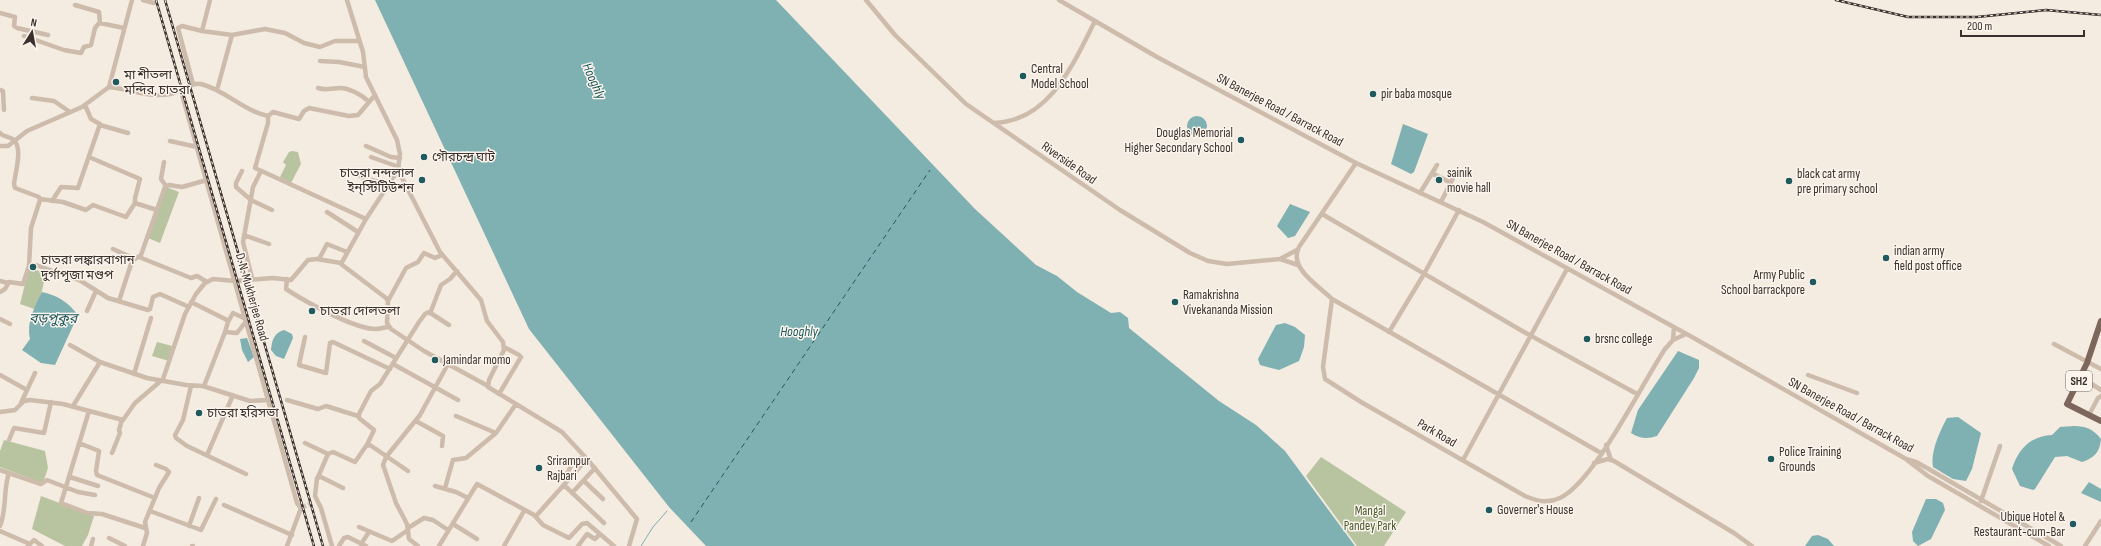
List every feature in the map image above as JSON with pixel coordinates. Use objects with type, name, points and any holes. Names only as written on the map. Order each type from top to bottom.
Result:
[{"type":"main road","name":"SH2","points":[[2101,321],[2087,363],[2067,404],[2101,421]]},
{"type":"street","points":[[0,146],[8,146],[32,128],[85,105],[109,87],[132,0]]},
{"type":"street","points":[[143,0],[154,3]]},
{"type":"street","points":[[202,31],[210,0]]},
{"type":"street","points":[[341,263],[366,219],[399,169],[400,158],[397,140],[366,77],[359,41],[347,0]]},
{"type":"street","name":"Riverside Road","points":[[866,0],[894,35],[966,104],[1085,188],[1198,257],[1208,261],[1227,264],[1280,259],[1298,265]]},
{"type":"street","name":"SN Banerjee Road / Barrack Road","points":[[1058,0],[1157,57],[1356,163],[1459,210],[1674,327],[1906,459],[1916,462],[2061,546]]},
{"type":"street","points":[[24,36],[80,54],[85,46],[91,45],[95,28],[100,22],[99,13],[75,5]]},
{"type":"street","points":[[0,13],[15,17],[14,26],[16,28],[48,35]]},
{"type":"street","points":[[994,123],[1014,119],[1033,110],[1048,99],[1070,69],[1095,21]]},
{"type":"street","points":[[100,22],[124,28]]},
{"type":"street","points":[[193,84],[178,28],[183,26],[202,31],[232,35],[265,29],[285,33],[304,43],[320,47],[335,41],[359,41]]},
{"type":"street","points":[[217,90],[232,35]]},
{"type":"street","points":[[320,62],[327,63],[336,61],[365,67]]},
{"type":"street","points":[[109,87],[154,95],[169,94],[193,84],[203,85],[217,90],[244,106],[268,116]]},
{"type":"street","points":[[318,88],[328,90],[341,88],[359,94],[368,101]]},
{"type":"street","points":[[0,90],[4,91],[4,110]]},
{"type":"street","name":"D. N. Mukherjee Road","points":[[181,90],[236,281],[297,503],[301,508],[292,535]]},
{"type":"street","points":[[268,116],[273,112],[299,120],[306,109],[311,108],[356,116],[360,114],[368,101],[375,95]]},
{"type":"street","points":[[32,98],[54,101],[70,112]]},
{"type":"street","points":[[85,105],[90,118],[100,124],[128,133]]},
{"type":"street","points":[[268,116],[268,123],[255,165],[260,171],[314,194],[366,219]]},
{"type":"street","points":[[52,201],[61,187],[78,188],[100,124]]},
{"type":"street","points":[[0,133],[15,141],[18,152],[14,184],[17,190],[40,199],[63,202],[85,210],[93,205],[126,217],[135,203],[140,179],[89,157]]},
{"type":"street","points":[[170,141],[197,147]]},
{"type":"street","points":[[366,146],[391,157],[400,158]]},
{"type":"street","points":[[371,156],[399,169],[442,255],[481,300],[486,319],[503,342],[504,347],[488,386]]},
{"type":"street","points":[[164,162],[161,179],[166,186]]},
{"type":"street","points":[[1280,259],[1297,250],[1356,163]]},
{"type":"street","points":[[1420,193],[1437,165]]},
{"type":"street","points":[[242,171],[236,186],[252,200],[272,210]]},
{"type":"street","points":[[252,278],[243,251],[244,235],[252,200],[253,187],[260,171]]},
{"type":"street","points":[[351,171],[362,177],[388,186]]},
{"type":"street","points":[[1432,173],[1450,183]]},
{"type":"street","points":[[1441,202],[1455,174]]},
{"type":"street","points":[[166,186],[182,187],[207,180]]},
{"type":"street","points":[[119,301],[124,281],[137,258],[166,186]]},
{"type":"street","points":[[0,281],[22,285],[29,266],[31,228],[40,199]]},
{"type":"street","points":[[135,203],[156,210]]},
{"type":"street","points":[[1389,332],[1424,274],[1459,210]]},
{"type":"street","points":[[327,212],[358,232]]},
{"type":"street","points":[[1322,214],[1531,336],[1637,394]]},
{"type":"street","points":[[244,235],[269,244]]},
{"type":"street","points":[[320,259],[327,244],[347,252]]},
{"type":"street","points":[[113,250],[128,254],[191,278],[196,276],[207,282]]},
{"type":"street","points":[[1297,250],[1298,265],[1332,299],[1342,306],[1601,453]]},
{"type":"street","points":[[388,301],[409,265],[418,262],[424,253],[435,258],[442,255]]},
{"type":"street","points":[[112,453],[120,433],[119,430],[122,420],[136,402],[161,381],[190,304],[199,290],[207,282],[213,279],[236,281],[252,278],[294,279],[302,265],[308,260],[320,259],[341,263],[384,295],[388,301],[389,327]]},
{"type":"street","points":[[29,266],[36,266],[81,281],[96,291],[119,301],[149,310],[153,297],[160,294],[190,304],[227,320],[228,322]]},
{"type":"street","points":[[1463,460],[1567,269]]},
{"type":"street","points":[[358,416],[371,391],[380,384],[420,320],[429,312],[434,304],[441,285],[450,280],[457,271]]},
{"type":"street","points":[[287,279],[286,289],[312,305],[361,326],[377,329],[389,327],[407,340],[488,386],[560,430],[586,457],[637,519],[629,546]]},
{"type":"street","points":[[0,292],[5,290],[8,283]]},
{"type":"street","points":[[87,310],[96,291]]},
{"type":"street","name":"Park Road","points":[[1332,299],[1323,367],[1325,379],[1361,402],[1525,496],[1541,502],[1548,502],[1564,495],[1582,479],[1601,453],[1665,349],[1673,340],[1686,334]]},
{"type":"street","points":[[1331,312],[1336,307],[1342,306]]},
{"type":"street","points":[[429,312],[449,325]]},
{"type":"street","points":[[204,386],[219,351],[228,322],[233,313],[246,320],[238,332],[225,332]]},
{"type":"street","points":[[134,374],[151,318]]},
{"type":"street","points":[[0,319],[10,324]]},
{"type":"street","points":[[1673,340],[1674,327]]},
{"type":"street","points":[[305,337],[299,365],[326,373],[330,346],[332,342],[390,369]]},
{"type":"street","points":[[364,341],[396,358]]},
{"type":"street","points":[[2054,344],[2101,370]]},
{"type":"street","points":[[70,345],[100,362],[134,374],[161,381],[191,386],[204,386],[250,401],[269,400]]},
{"type":"street","points":[[499,394],[521,357],[520,354],[504,347]]},
{"type":"street","points":[[73,406],[100,362]]},
{"type":"street","points":[[393,364],[458,400]]},
{"type":"street","points":[[418,546],[409,539],[408,529],[383,468],[386,457],[416,421],[436,388],[448,364]]},
{"type":"street","points":[[21,405],[35,373]]},
{"type":"street","points":[[0,375],[27,390]]},
{"type":"street","points":[[1808,375],[1857,393]]},
{"type":"street","points":[[2081,376],[2101,390]]},
{"type":"street","points":[[191,386],[184,417],[175,437],[184,444],[246,474]]},
{"type":"street","points":[[207,455],[233,396]]},
{"type":"street","points":[[2089,415],[2098,398],[2101,396]]},
{"type":"street","points":[[0,412],[10,412],[28,400],[73,406],[122,420]]},
{"type":"street","points":[[287,400],[318,409],[326,406],[358,416],[374,430],[367,445],[355,462],[333,452],[328,454],[305,443]]},
{"type":"street","points":[[9,440],[14,428],[44,433],[51,402]]},
{"type":"street","points":[[445,488],[453,460],[466,458],[496,433],[516,404]]},
{"type":"street","points":[[89,411],[62,503],[87,513],[102,514],[145,528]]},
{"type":"street","points":[[456,416],[496,433]]},
{"type":"street","points":[[416,421],[443,436],[442,446]]},
{"type":"street","points":[[79,444],[99,451],[96,471],[97,475],[155,498]]},
{"type":"street","points":[[367,445],[408,472]]},
{"type":"street","points":[[1606,445],[1611,460]]},
{"type":"street","points":[[1979,505],[2000,446]]},
{"type":"street","points":[[328,454],[314,489],[314,502],[321,508],[332,546]]},
{"type":"street","points":[[563,477],[568,472],[572,464],[586,457]]},
{"type":"street","points":[[535,516],[564,485],[586,457]]},
{"type":"street","points":[[1906,459],[1913,467],[2050,546]]},
{"type":"street","points":[[1594,463],[1611,460],[1618,463],[1734,533],[1752,546]]},
{"type":"street","points":[[143,546],[147,533],[145,522],[159,488],[169,472],[166,469],[156,465]]},
{"type":"street","points":[[572,493],[595,468]]},
{"type":"street","points":[[0,470],[41,484],[47,480],[95,495]]},
{"type":"street","points":[[0,526],[6,494],[4,487],[9,473]]},
{"type":"street","points":[[318,476],[343,488]]},
{"type":"street","points":[[70,477],[98,486]]},
{"type":"street","points":[[584,481],[603,499]]},
{"type":"street","points":[[441,545],[448,530],[468,498],[479,484],[535,516],[543,526],[569,538],[584,522],[613,546]]},
{"type":"street","points":[[564,485],[604,523]]},
{"type":"street","points":[[435,486],[445,488],[468,498]]},
{"type":"street","points":[[189,526],[199,498]]},
{"type":"street","points":[[150,511],[189,526],[202,529],[216,499]]},
{"type":"street","points":[[224,506],[292,535],[287,546]]},
{"type":"street","points":[[504,546],[524,511]]},
{"type":"street","points":[[359,527],[392,542],[399,535],[426,518],[448,530]]},
{"type":"street","points":[[2085,546],[2101,521]]},
{"type":"street","points":[[453,524],[477,538]]},
{"type":"street","points":[[0,531],[29,545],[35,540],[42,546]]},
{"type":"street","points":[[339,546],[346,537],[364,545],[369,532]]},
{"type":"street","points":[[578,546],[587,534],[595,539],[600,534]]},
{"type":"street","points":[[109,538],[125,546]]},
{"type":"street","points":[[91,546],[93,539]]},
{"type":"green space","points":[[289,152],[298,152],[301,164],[291,183],[280,177],[286,165],[283,162]]},
{"type":"green space","points":[[166,187],[179,192],[160,243],[148,238]]},
{"type":"green space","points":[[29,268],[46,273],[40,299],[34,309],[20,304]]},
{"type":"green space","points":[[157,342],[172,346],[169,361],[152,356]]},
{"type":"green space","points":[[4,440],[45,451],[48,468],[43,483],[0,467],[0,451]]},
{"type":"green space","name":"Mangal Pandey Park","points":[[1321,457],[1406,512],[1384,546],[1357,546],[1306,476]]},
{"type":"green space","points":[[41,496],[94,516],[88,535],[82,546],[65,546],[32,529]]},
{"type":"water","name":"Hooghly","points":[[375,0],[776,0],[975,209],[1036,265],[1057,276],[1077,292],[1111,313],[1120,312],[1128,318],[1129,328],[1219,401],[1256,425],[1285,451],[1355,546],[706,546],[669,507],[529,329]]},
{"type":"water","points":[[1193,116],[1201,116],[1207,122],[1207,130],[1201,136],[1193,136],[1187,130],[1187,122]]},
{"type":"water","points":[[1403,124],[1428,134],[1414,172],[1411,174],[1391,164]]},
{"type":"water","points":[[1290,204],[1310,212],[1295,236],[1288,238],[1277,226]]},
{"type":"water","name":"বড়পুকুর","points":[[42,292],[53,295],[62,300],[78,315],[55,365],[41,363],[22,350],[30,339],[30,321]]},
{"type":"water","points":[[1285,323],[1295,327],[1305,335],[1304,347],[1299,361],[1279,370],[1260,365],[1258,359],[1276,325]]},
{"type":"water","points":[[284,330],[292,334],[293,338],[284,359],[276,356],[271,350],[274,337]]},
{"type":"water","points":[[247,338],[254,357],[248,362],[242,350],[240,339]]},
{"type":"water","points":[[1678,351],[1699,360],[1699,368],[1694,378],[1657,436],[1644,438],[1634,435],[1631,433],[1638,410]]},
{"type":"water","points":[[1958,417],[1981,433],[1972,469],[1966,481],[1953,479],[1933,467],[1932,461],[1934,448],[1944,423],[1947,418]]},
{"type":"water","points":[[2074,426],[2089,429],[2101,439],[2096,454],[2090,459],[2082,462],[2067,456],[2055,457],[2035,489],[2033,490],[2020,486],[2012,469],[2018,455],[2026,445],[2038,438],[2052,435],[2060,427]]},
{"type":"water","points":[[2089,482],[2101,489],[2101,502],[2081,493]]},
{"type":"water","points":[[1926,499],[1936,499],[1943,503],[1945,510],[1931,539],[1918,546],[1913,541],[1912,532]]},
{"type":"water","points":[[1818,535],[1828,539],[1834,546],[1805,546],[1812,536]]},
{"type":"waterway","points":[[641,546],[653,527],[667,511]]},
{"type":"ferry route","points":[[691,522],[930,170]]},
{"type":"tunnel","points":[[302,507],[312,503]]},
{"type":"railway","points":[[156,0],[314,546]]},
{"type":"railway","points":[[165,0],[323,546]]},
{"type":"railway","points":[[1836,0],[1908,17],[1977,17],[2046,10],[2101,15]]},
{"type":"place","name":"Central Model School","points":[[1023,76]]},
{"type":"place","name":"মা শীতলা মন্দির, চাতরা","points":[[116,82]]},
{"type":"place","name":"pir baba mosque","points":[[1373,94]]},
{"type":"place","name":"Douglas Memorial Higher Secondary School","points":[[1241,140]]},
{"type":"place","name":"গৌরচন্দ্র ঘাট","points":[[424,157]]},
{"type":"place","name":"চাতরা নন্দলাল ইন্‌স্টিটিউশন","points":[[422,180]]},
{"type":"place","name":"sainik movie hall","points":[[1439,180]]},
{"type":"place","name":"black cat army pre primary school","points":[[1789,181]]},
{"type":"place","name":"indian army field post office","points":[[1886,258]]},
{"type":"place","name":"চাতরা লঙ্কারবাগান দুর্গাপূজা মণ্ডপ","points":[[33,267]]},
{"type":"place","name":"Army Public School barrackpore","points":[[1813,282]]},
{"type":"place","name":"Ramakrishna Vivekananda Mission","points":[[1175,302]]},
{"type":"place","name":"চাতরা দোলতলা","points":[[312,311]]},
{"type":"place","name":"brsnc college","points":[[1587,339]]},
{"type":"place","name":"Jamindar momo","points":[[435,360]]},
{"type":"place","name":"চাতরা হরিসভা","points":[[199,413]]},
{"type":"place","name":"Police Training Grounds","points":[[1771,459]]},
{"type":"place","name":"Srirampur Rajbari","points":[[539,468]]},
{"type":"place","name":"Governer's House","points":[[1489,510]]},
{"type":"place","name":"Ubique Hotel & Restaurant-cum-Bar","points":[[2073,524]]}]
